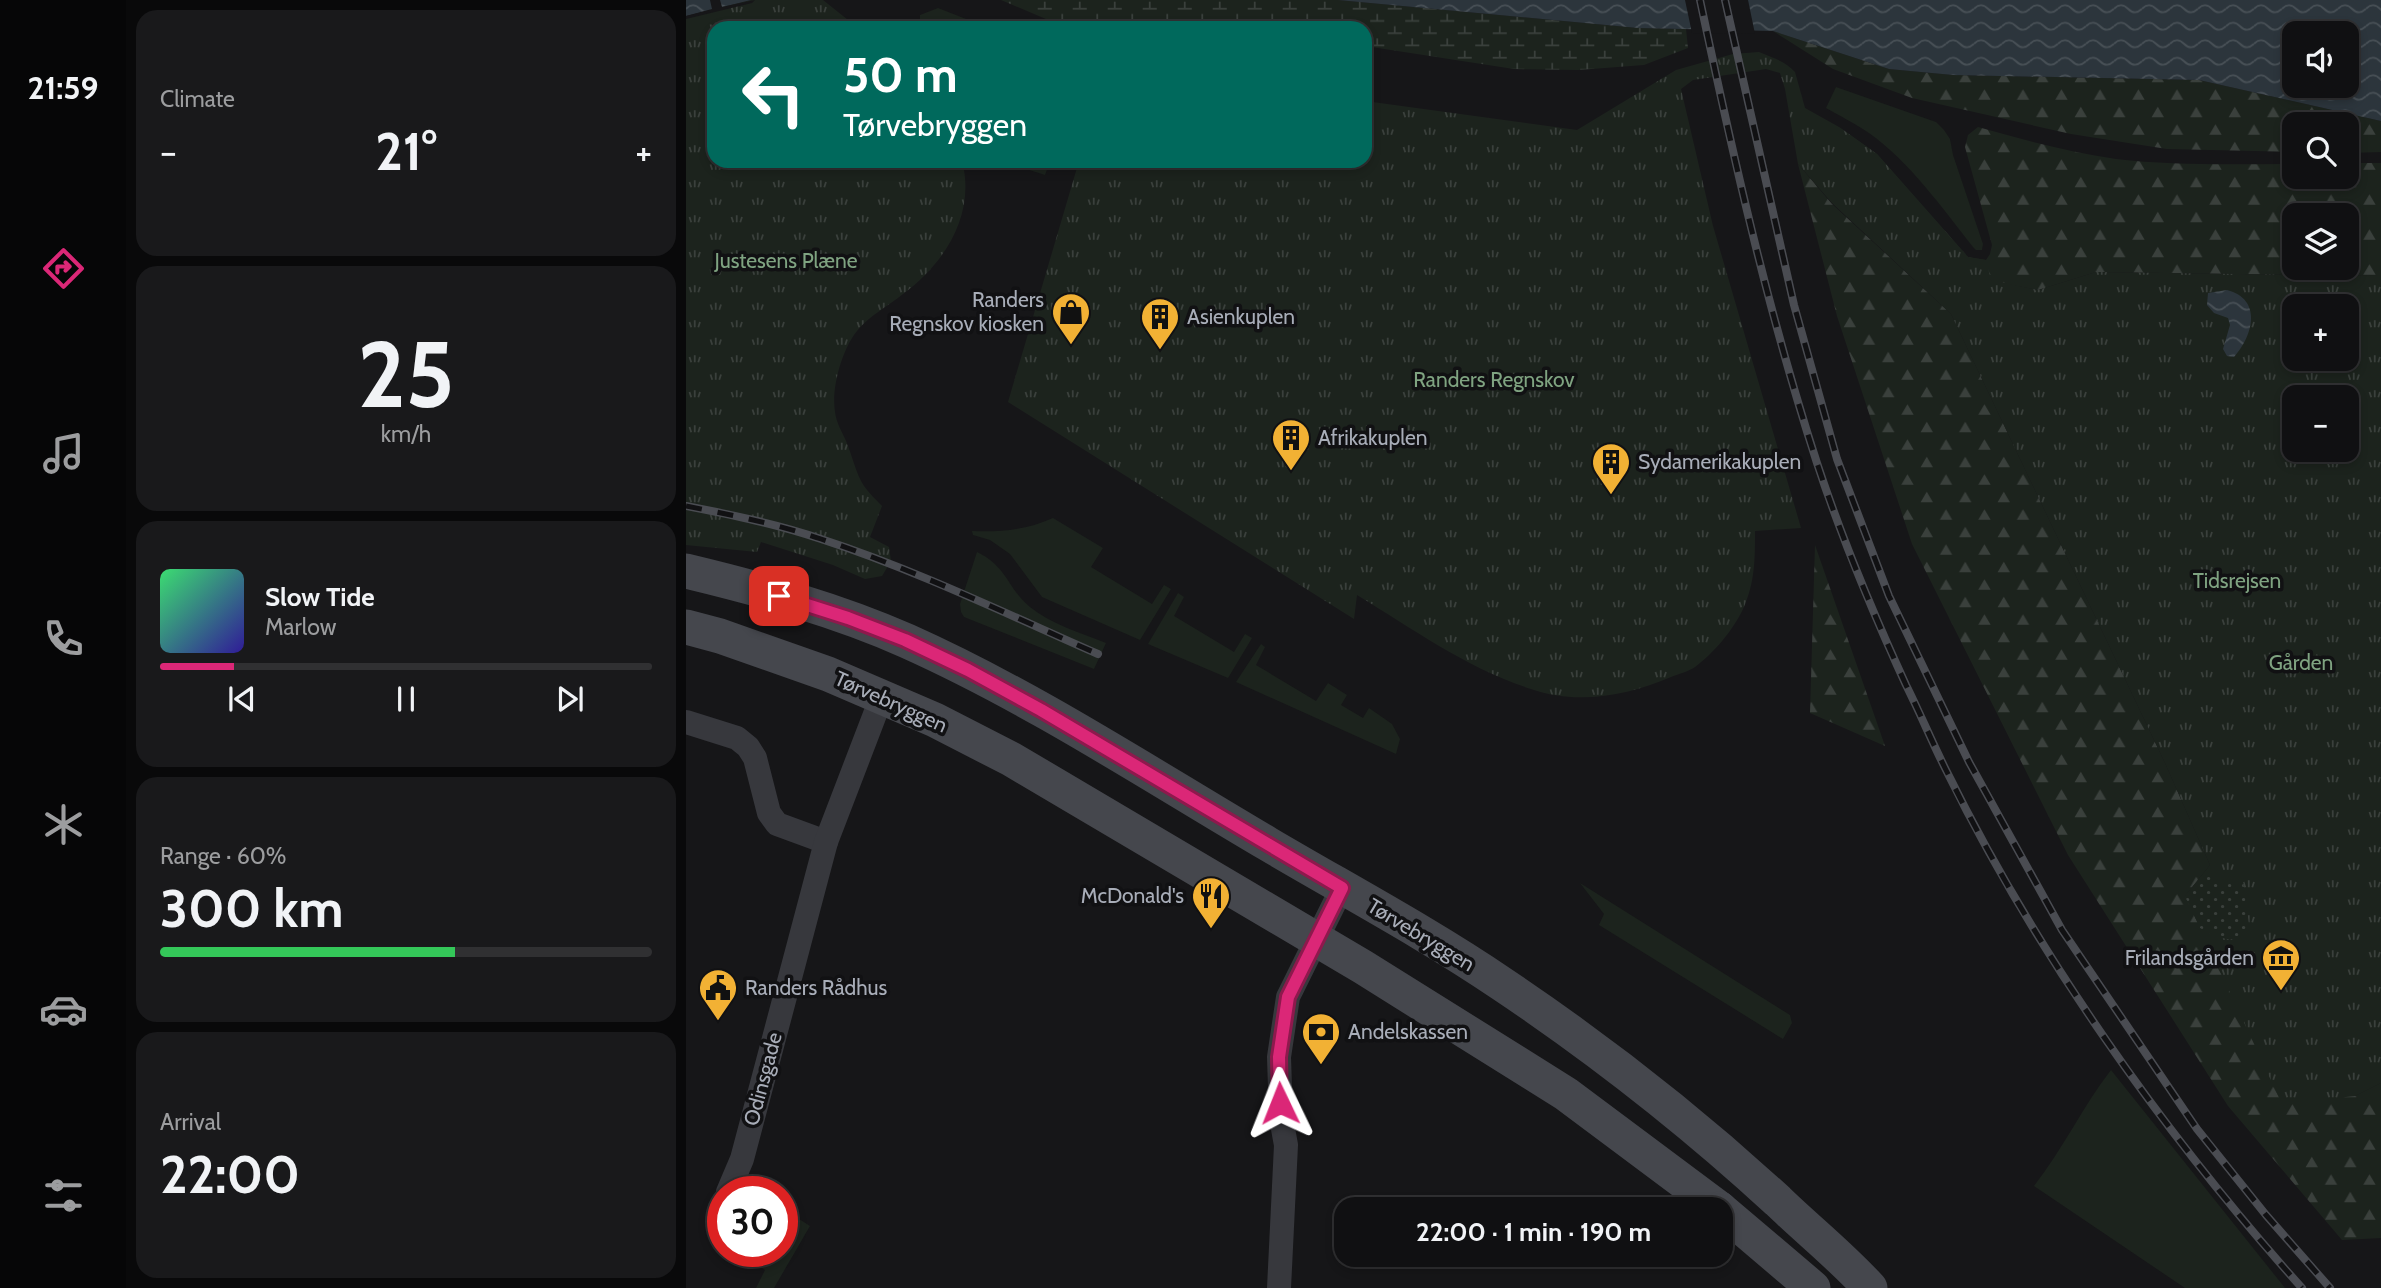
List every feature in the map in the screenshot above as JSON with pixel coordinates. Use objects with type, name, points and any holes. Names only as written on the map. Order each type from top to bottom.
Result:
[{"type":"main road","name":"Tørvebryggen","points":[[686,571],[848,618],[905,640],[968,670],[1041,710],[1501,983],[1605,1058],[1729,1156],[1870,1288]]},
{"type":"main road","name":"Tørvebryggen","points":[[686,627],[798,662],[882,696],[1011,759],[1316,940],[1566,1094],[1704,1197]]},
{"type":"main road","name":"Tørvebryggen","points":[[1733,1220],[1813,1288]]},
{"type":"street","name":"Odinsgade","points":[[734,1176],[742,1159],[826,842],[882,696]]},
{"type":"street","points":[[686,722],[737,738],[748,747],[755,758],[769,813],[777,824],[826,842]]},
{"type":"street","points":[[1279,1288],[1286,1145],[1281,1118],[1279,1057],[1288,997],[1342,888]]},
{"type":"green space","name":"Justesens Plæne","points":[[752,0],[823,0],[849,21],[707,21],[707,168],[963,168],[965,200],[954,236],[932,268],[918,282],[857,331],[842,358],[836,381],[834,403],[838,423],[861,481],[882,506],[870,537],[889,547],[891,561],[882,576],[865,579],[833,565],[761,542],[757,552],[686,545],[686,16]]},
{"type":"green space","points":[[1001,0],[1338,0],[1638,28],[1686,29],[1688,48],[1644,65],[1578,70],[1514,69],[1372,47],[1372,21],[1050,21]]},
{"type":"green space","points":[[938,8],[971,21],[920,21],[920,15]]},
{"type":"green space","points":[[1773,31],[1889,69],[1953,75],[2199,80],[2341,112],[2282,112],[2282,152],[2167,149],[2071,134],[1912,98],[1833,69]]},
{"type":"green space","points":[[1759,52],[1791,68],[1795,72],[1805,108],[1839,127],[1877,154],[1968,257],[1986,260],[1991,280],[2038,290],[2096,272],[2282,275],[2282,280],[2359,280],[2359,276],[2381,276],[2381,1083],[2355,1096],[2282,1104],[2185,896],[2210,865],[2165,763],[1951,314],[1832,203],[1798,164],[1780,73],[1766,69],[1693,80],[1681,89],[1713,226],[1801,528],[1755,531],[1752,580],[1743,609],[1716,648],[1687,671],[1637,689],[1602,696],[1566,697],[1508,681],[1441,647],[1357,595],[1354,619],[1008,402],[1077,168],[1372,168],[1372,102],[1577,130],[1676,70],[1733,54]]},
{"type":"green space","points":[[1836,87],[1936,122],[1944,130],[1950,139],[1983,244],[1982,250],[1973,247],[1925,186],[1884,144],[1826,108]]},
{"type":"green space","points":[[2359,116],[2381,121],[2381,152],[2359,153]]},
{"type":"green space","points":[[1839,127],[1877,154],[1967,256]]},
{"type":"green space","points":[[1978,127],[2116,159],[2182,164],[2282,164],[2282,189],[2359,189],[2359,163],[2381,163],[2381,276],[2359,276],[2359,203],[2282,203],[2282,275],[2096,272],[2038,290],[1992,281],[1968,257],[1986,260],[1992,245],[1965,147],[1968,135]]},
{"type":"green space","points":[[1798,164],[1832,204],[1951,314],[2165,763],[2210,865],[2185,896],[2355,1096],[2381,1083],[2381,1238],[2342,1240],[2228,1106],[2068,855],[1912,544],[1837,316]]},
{"type":"green space","points":[[1023,168],[1048,168],[1045,175]]},
{"type":"green space","points":[[1053,518],[1103,548],[1091,567],[1152,604],[1164,585],[1171,589],[1140,640],[1042,597],[1010,554],[990,540],[973,535],[972,531],[1014,529]]},
{"type":"green space","points":[[1815,545],[1885,746],[1810,713]]},
{"type":"green space","points":[[977,552],[995,564],[1022,600],[1038,613],[1066,628],[1106,643],[1094,669],[964,617],[960,604]]},
{"type":"green space","points":[[1178,593],[1184,597],[1174,616],[1234,652],[1245,634],[1252,638],[1228,678],[1148,644]]},
{"type":"green space","points":[[1261,644],[1265,647],[1256,665],[1316,701],[1328,683],[1347,695],[1341,705],[1363,718],[1369,708],[1392,724],[1400,739],[1396,754],[1236,682]]},
{"type":"green space","points":[[2204,873],[2224,883],[2243,880],[2250,932],[2237,939],[2225,939],[2200,928],[2185,896]]},
{"type":"green space","points":[[1580,883],[1790,1015],[1792,1023],[1783,1039],[1599,925],[1604,914]]},
{"type":"green space","points":[[2111,1070],[2285,1288],[2185,1288],[2034,1186]]},
{"type":"green space","points":[[798,1218],[810,1226],[798,1247]]},
{"type":"green space","points":[[760,1267],[786,1267],[774,1288],[756,1288],[765,1270]]},
{"type":"water","points":[[686,0],[751,0],[686,16]]},
{"type":"water","points":[[1338,0],[2381,0],[2381,121],[2359,116],[2359,112],[2341,112],[2199,80],[1953,75],[1889,69],[1773,31],[1638,28]]},
{"type":"water","points":[[2227,290],[2246,301],[2250,309],[2250,329],[2234,357],[2227,356],[2223,349],[2230,325],[2228,318],[2214,313],[2207,305],[2208,293]]},
{"type":"pier","points":[[710,0],[720,0],[722,7],[755,0],[686,19],[686,16],[712,9]]},
{"type":"pier","points":[[1685,0],[1748,0],[1755,34],[1692,33]]},
{"type":"railway","points":[[1700,0],[1753,233],[1799,406],[1837,520],[1870,603],[1936,749],[1982,839],[2021,907],[2107,1041],[2201,1169],[2302,1288]]},
{"type":"railway","points":[[1725,0],[1794,305],[1837,459],[1889,596],[1969,762],[2062,930],[2197,1129],[2266,1215],[2330,1288]]},
{"type":"railway","points":[[686,506],[771,524],[856,551],[961,593],[1098,654]]},
{"type":"place","name":"Randers Regnskov kiosken","points":[[1071,346]]},
{"type":"place","name":"Asienkuplen","points":[[1160,351]]},
{"type":"place","name":"Afrikakuplen","points":[[1291,472]]},
{"type":"place","name":"Sydamerikakuplen","points":[[1611,496]]},
{"type":"place","name":"McDonald's","points":[[1211,930]]},
{"type":"place","name":"Frilandsgården","points":[[2281,992]]},
{"type":"place","name":"Randers Rådhus","points":[[718,1022]]},
{"type":"place","name":"Andelskassen","points":[[1321,1066]]},
{"type":"route","points":[[779,596],[905,640],[968,670],[1041,710],[1342,888],[1288,997],[1279,1057],[1280,1103]]},
{"type":"park label","name":"Randers Regnskov","points":[[1494,380]]},
{"type":"park label","name":"Tidsrejsen","points":[[2237,581]]},
{"type":"park label","name":"Gården","points":[[2301,663]]}]
